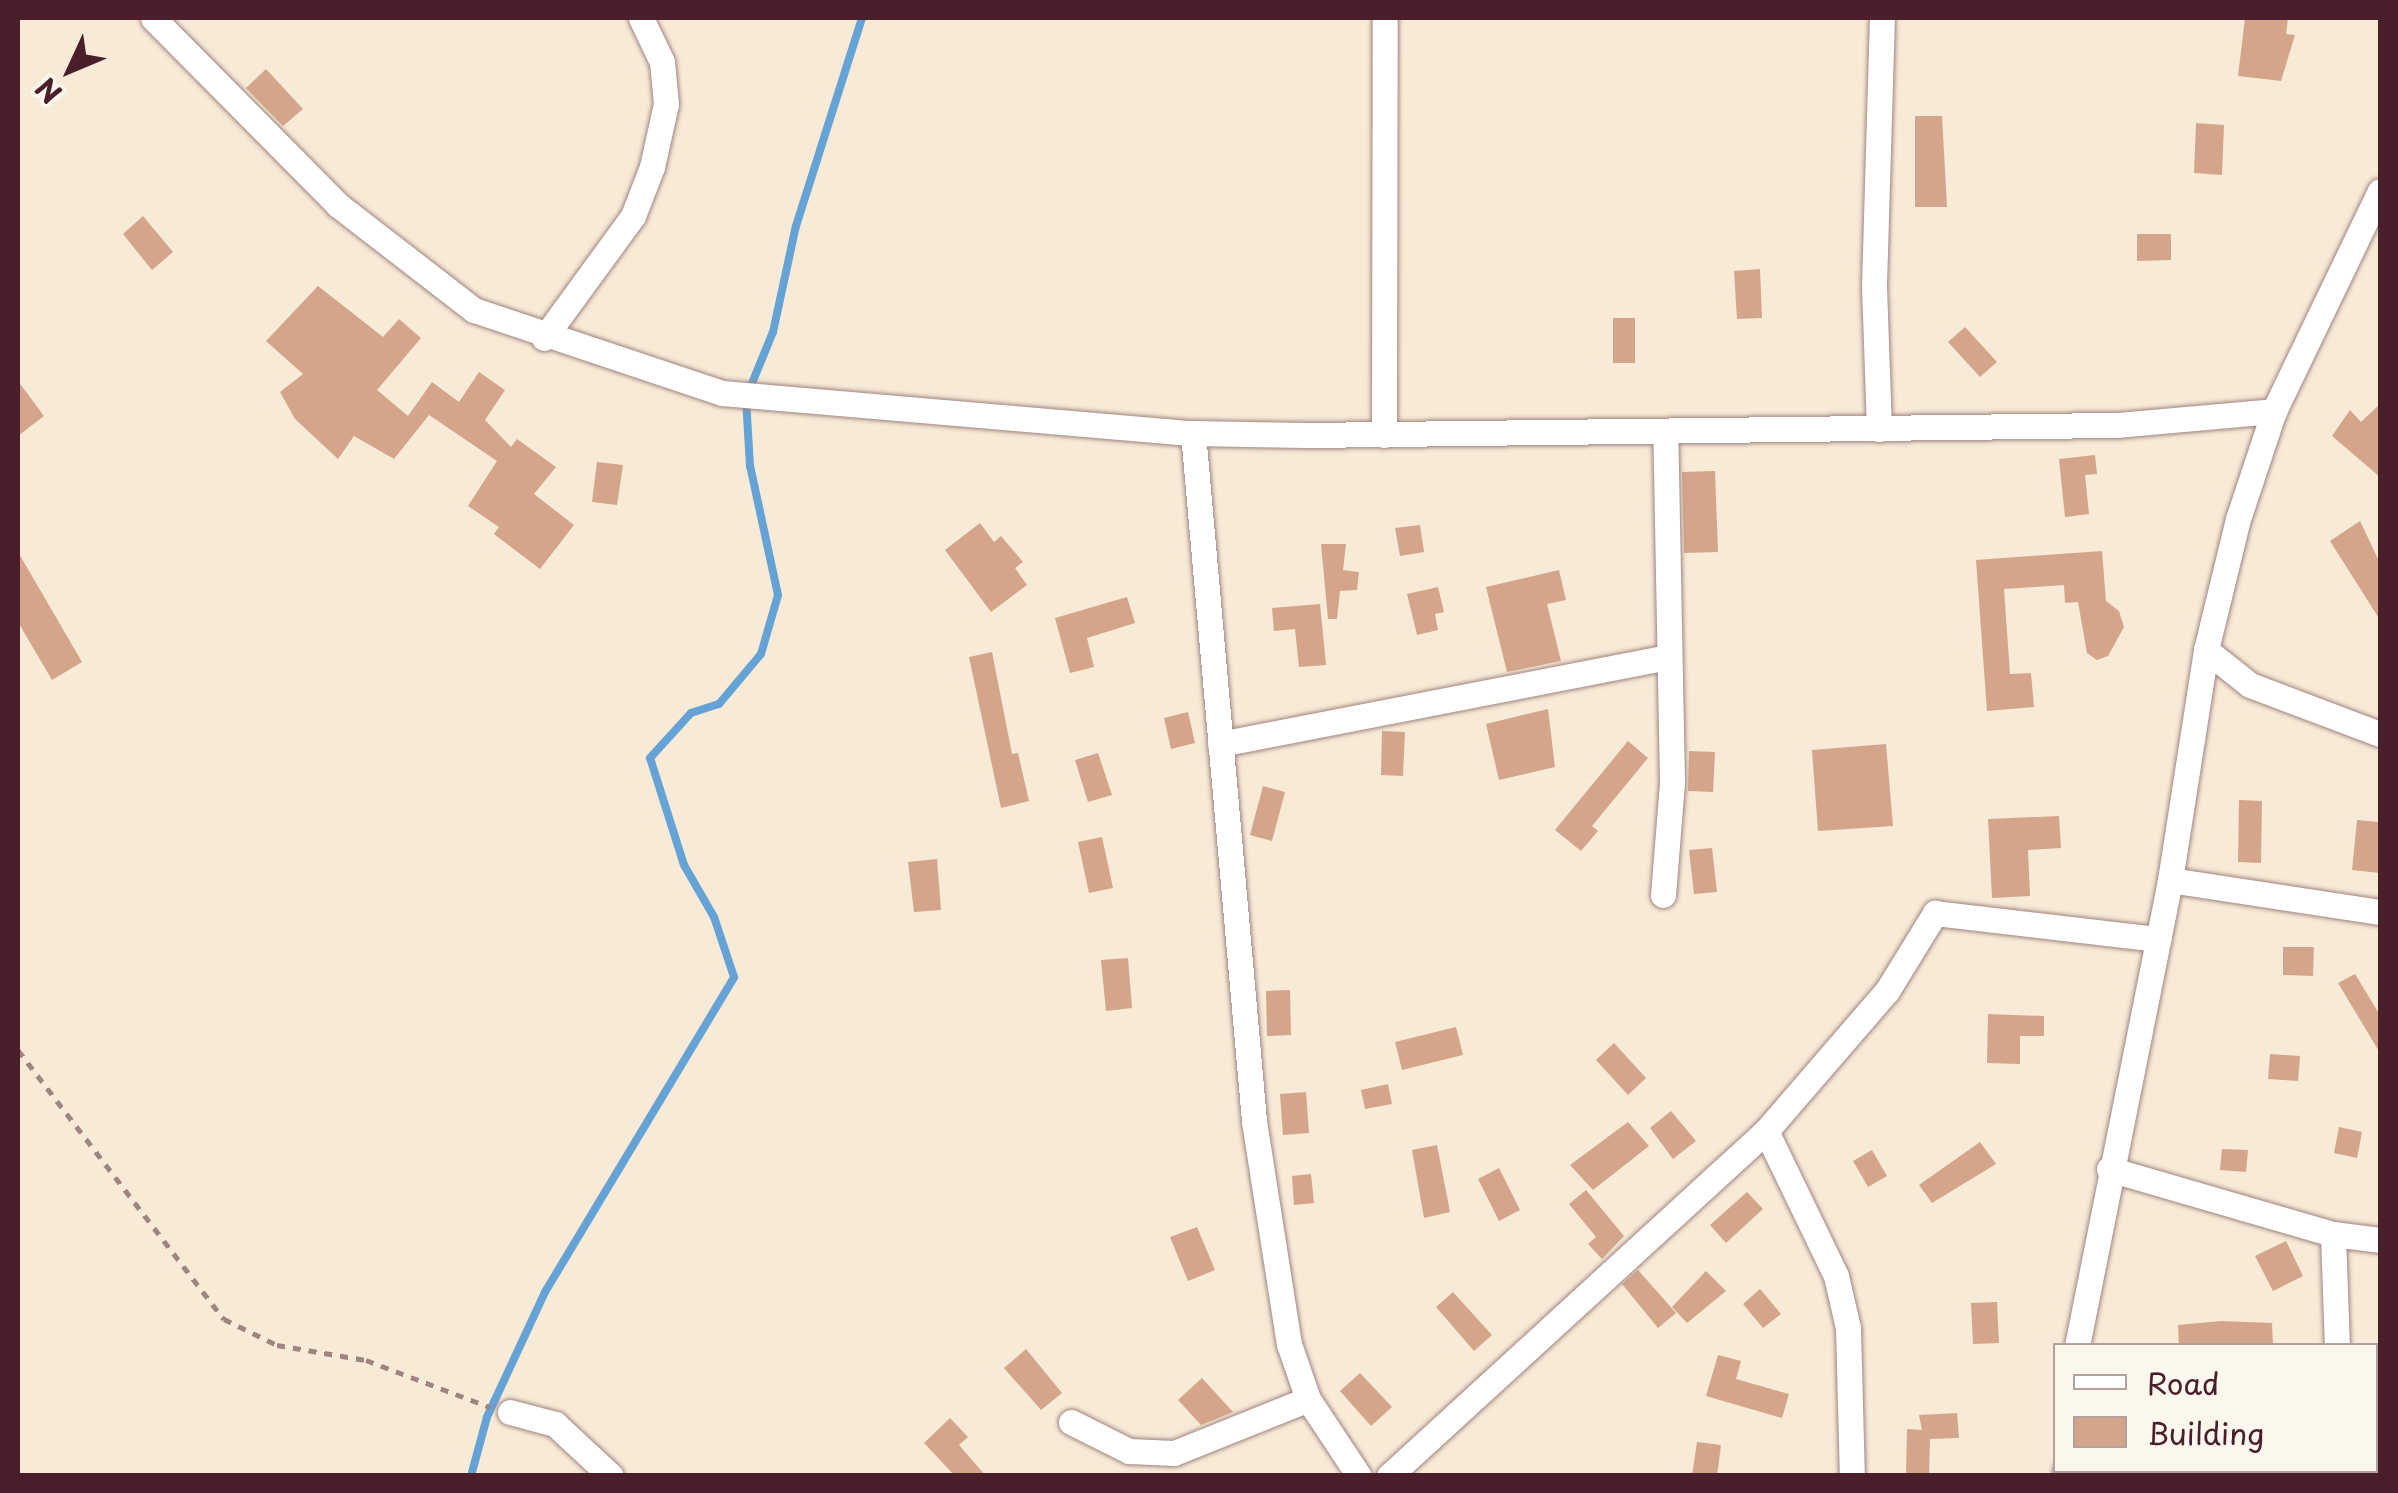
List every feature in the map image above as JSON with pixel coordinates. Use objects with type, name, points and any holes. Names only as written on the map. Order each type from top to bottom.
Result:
[{"type":"street","points":[[153,18],[338,206],[474,310],[544,338],[722,394],[779,402],[1193,433],[1384,435],[2152,424],[2274,412]]},
{"type":"street","points":[[544,338],[633,216],[652,168],[666,104],[662,62],[641,18]]},
{"type":"street","points":[[1384,435],[1385,18]]},
{"type":"street","points":[[1879,429],[1874,284],[1882,18]]},
{"type":"street","points":[[2079,1343],[2170,880],[2206,650],[2252,467],[2274,412],[2371,240],[2380,191]]},
{"type":"street","points":[[1663,895],[1672,782],[1664,430]]},
{"type":"street","points":[[1193,433],[1254,1121],[1289,1344],[1308,1399],[1359,1476]]},
{"type":"street","points":[[2206,650],[2250,685],[2380,734]]},
{"type":"street","points":[[1220,744],[1669,658]]},
{"type":"street","points":[[2170,880],[2380,912]]},
{"type":"street","points":[[1389,1476],[1766,1131],[1888,991],[1935,914],[2158,939]]},
{"type":"street","points":[[1766,1131],[1836,1276],[1850,1346],[1852,1476]]},
{"type":"street","points":[[2110,1169],[2334,1234],[2380,1240]]},
{"type":"street","points":[[2334,1234],[2337,1343]]},
{"type":"street","points":[[1071,1422],[1129,1451],[1174,1453],[1308,1399]]},
{"type":"street","points":[[510,1412],[555,1424],[611,1476]]},
{"type":"path","points":[[18,1050],[224,1319],[277,1345],[366,1360],[474,1404]]},
{"type":"building","points":[[2245,18],[2288,18],[2286,34],[2295,35],[2281,81],[2238,76]]},
{"type":"building","points":[[266,69],[303,109],[283,126],[246,88]]},
{"type":"building","points":[[1915,116],[1942,116],[1947,207],[1915,207]]},
{"type":"building","points":[[2196,123],[2224,125],[2222,175],[2194,173]]},
{"type":"building","points":[[143,216],[173,252],[152,270],[123,234]]},
{"type":"building","points":[[2137,234],[2171,234],[2171,260],[2137,261]]},
{"type":"building","points":[[1760,269],[1762,318],[1737,319],[1734,271]]},
{"type":"building","points":[[318,286],[383,337],[399,319],[421,338],[377,390],[408,416],[432,382],[459,402],[479,372],[505,390],[485,420],[511,447],[517,439],[556,467],[534,494],[574,525],[540,569],[494,534],[499,527],[468,506],[497,461],[429,415],[394,459],[354,436],[338,459],[295,419],[280,392],[303,374],[266,341]]},
{"type":"building","points":[[1613,318],[1635,318],[1635,363],[1613,363]]},
{"type":"building","points":[[1965,327],[1997,362],[1980,377],[1948,342]]},
{"type":"building","points":[[18,381],[44,416],[18,436]]},
{"type":"building","points":[[2380,404],[2380,477],[2332,436],[2350,410],[2361,422]]},
{"type":"building","points":[[2095,455],[2097,474],[2085,475],[2089,514],[2065,517],[2059,459]]},
{"type":"building","points":[[597,462],[623,465],[617,505],[592,502]]},
{"type":"building","points":[[1715,471],[1718,552],[1684,553],[1682,472]]},
{"type":"building","points":[[2360,521],[2380,563],[2380,620],[2330,541]]},
{"type":"building","points":[[980,523],[994,542],[1001,536],[1023,562],[1015,568],[1027,585],[991,612],[945,550]]},
{"type":"building","points":[[1420,525],[1424,552],[1400,556],[1395,528]]},
{"type":"building","points":[[1321,544],[1346,544],[1343,570],[1359,572],[1357,590],[1340,591],[1337,619],[1328,619]]},
{"type":"building","points":[[2102,551],[2106,601],[2119,611],[2124,627],[2108,656],[2097,660],[2087,653],[2078,602],[2065,603],[2064,585],[2004,589],[2010,674],[2031,673],[2034,707],[1987,711],[1976,560]]},
{"type":"building","points":[[18,552],[82,662],[52,680],[18,622]]},
{"type":"building","points":[[1559,570],[1566,600],[1547,604],[1561,661],[1507,672],[1486,587]]},
{"type":"building","points":[[1438,587],[1444,612],[1435,614],[1438,630],[1417,635],[1407,594]]},
{"type":"building","points":[[1127,597],[1135,623],[1087,638],[1094,667],[1070,673],[1055,618]]},
{"type":"building","points":[[1320,604],[1326,665],[1299,667],[1295,629],[1274,631],[1272,608]]},
{"type":"building","points":[[992,652],[1012,754],[1018,753],[1029,801],[1001,808],[969,657]]},
{"type":"building","points":[[1548,709],[1555,767],[1499,780],[1486,724]]},
{"type":"building","points":[[1188,712],[1195,743],[1171,749],[1164,718]]},
{"type":"building","points":[[1382,731],[1405,732],[1403,776],[1381,775]]},
{"type":"building","points":[[1628,741],[1648,758],[1592,826],[1598,831],[1581,851],[1555,830]]},
{"type":"building","points":[[1886,744],[1893,826],[1818,831],[1812,750]]},
{"type":"building","points":[[1689,751],[1715,752],[1713,792],[1688,791]]},
{"type":"building","points":[[1098,753],[1112,795],[1088,802],[1075,760]]},
{"type":"building","points":[[1263,786],[1285,792],[1272,841],[1250,835]]},
{"type":"building","points":[[2239,800],[2262,801],[2261,863],[2238,862]]},
{"type":"building","points":[[2059,816],[2061,848],[2028,850],[2030,896],[1992,898],[1988,819]]},
{"type":"building","points":[[2357,820],[2379,822],[2380,873],[2352,870]]},
{"type":"building","points":[[1102,837],[1113,888],[1089,893],[1078,842]]},
{"type":"building","points":[[1712,848],[1717,892],[1694,894],[1689,850]]},
{"type":"building","points":[[937,859],[941,910],[914,912],[908,862]]},
{"type":"building","points":[[2283,947],[2314,947],[2313,976],[2283,975]]},
{"type":"building","points":[[1128,958],[1132,1008],[1106,1011],[1101,960]]},
{"type":"building","points":[[2355,974],[2380,1015],[2380,1053],[2338,983]]},
{"type":"building","points":[[1290,990],[1291,1035],[1267,1036],[1266,991]]},
{"type":"building","points":[[1988,1014],[2044,1016],[2044,1036],[2020,1036],[2020,1064],[1987,1063]]},
{"type":"building","points":[[1456,1027],[1463,1055],[1402,1070],[1395,1042]]},
{"type":"building","points":[[1614,1043],[1646,1078],[1628,1095],[1596,1060]]},
{"type":"building","points":[[2270,1054],[2300,1056],[2298,1081],[2268,1079]]},
{"type":"building","points":[[1388,1084],[1392,1104],[1365,1109],[1361,1090]]},
{"type":"building","points":[[1306,1092],[1309,1133],[1283,1135],[1280,1094]]},
{"type":"building","points":[[1671,1111],[1696,1141],[1673,1159],[1650,1128]]},
{"type":"building","points":[[1628,1122],[1649,1146],[1593,1190],[1570,1165]]},
{"type":"building","points":[[2339,1127],[2362,1132],[2357,1158],[2334,1153]]},
{"type":"building","points":[[1980,1142],[1996,1164],[1932,1203],[1919,1185]]},
{"type":"building","points":[[1437,1145],[1450,1212],[1424,1218],[1412,1150]]},
{"type":"building","points":[[2222,1149],[2248,1150],[2246,1172],[2220,1170]]},
{"type":"building","points":[[1872,1150],[1887,1176],[1868,1187],[1853,1161]]},
{"type":"building","points":[[1499,1168],[1520,1210],[1499,1221],[1478,1179]]},
{"type":"building","points":[[1311,1174],[1314,1203],[1294,1205],[1292,1176]]},
{"type":"building","points":[[1586,1190],[1624,1236],[1602,1259],[1588,1244],[1596,1237],[1569,1204]]},
{"type":"building","points":[[1747,1192],[1763,1209],[1726,1243],[1710,1225]]},
{"type":"building","points":[[1197,1227],[1215,1270],[1188,1281],[1170,1237]]},
{"type":"building","points":[[2286,1241],[2303,1276],[2273,1291],[2255,1256]]},
{"type":"building","points":[[1638,1270],[1676,1313],[1658,1328],[1622,1284]]},
{"type":"building","points":[[1706,1271],[1726,1291],[1687,1323],[1672,1307]]},
{"type":"building","points":[[1760,1289],[1781,1314],[1763,1328],[1743,1304]]},
{"type":"building","points":[[1453,1292],[1492,1335],[1474,1351],[1436,1307]]},
{"type":"building","points":[[1997,1302],[1999,1343],[1973,1344],[1971,1303]]},
{"type":"building","points":[[2221,1321],[2272,1323],[2273,1343],[2179,1343],[2178,1325]]},
{"type":"building","points":[[1026,1349],[1062,1393],[1041,1410],[1004,1368]]},
{"type":"building","points":[[1718,1355],[1741,1361],[1736,1379],[1789,1394],[1782,1418],[1706,1396]]},
{"type":"building","points":[[1360,1373],[1392,1407],[1371,1426],[1340,1391]]},
{"type":"building","points":[[1202,1378],[1233,1412],[1201,1425],[1178,1400]]},
{"type":"building","points":[[1957,1413],[1959,1438],[1930,1439],[1929,1476],[1906,1476],[1907,1429],[1922,1430],[1919,1415]]},
{"type":"building","points":[[950,1418],[968,1437],[959,1445],[986,1476],[955,1476],[924,1443]]},
{"type":"building","points":[[1697,1442],[1721,1445],[1717,1476],[1692,1476]]},
{"type":"waterway","points":[[471,1476],[487,1417],[545,1292],[734,977],[714,917],[684,865],[650,758],[691,713],[719,704],[761,654],[778,595],[750,466],[746,398],[773,332],[796,226],[862,18]]}]
